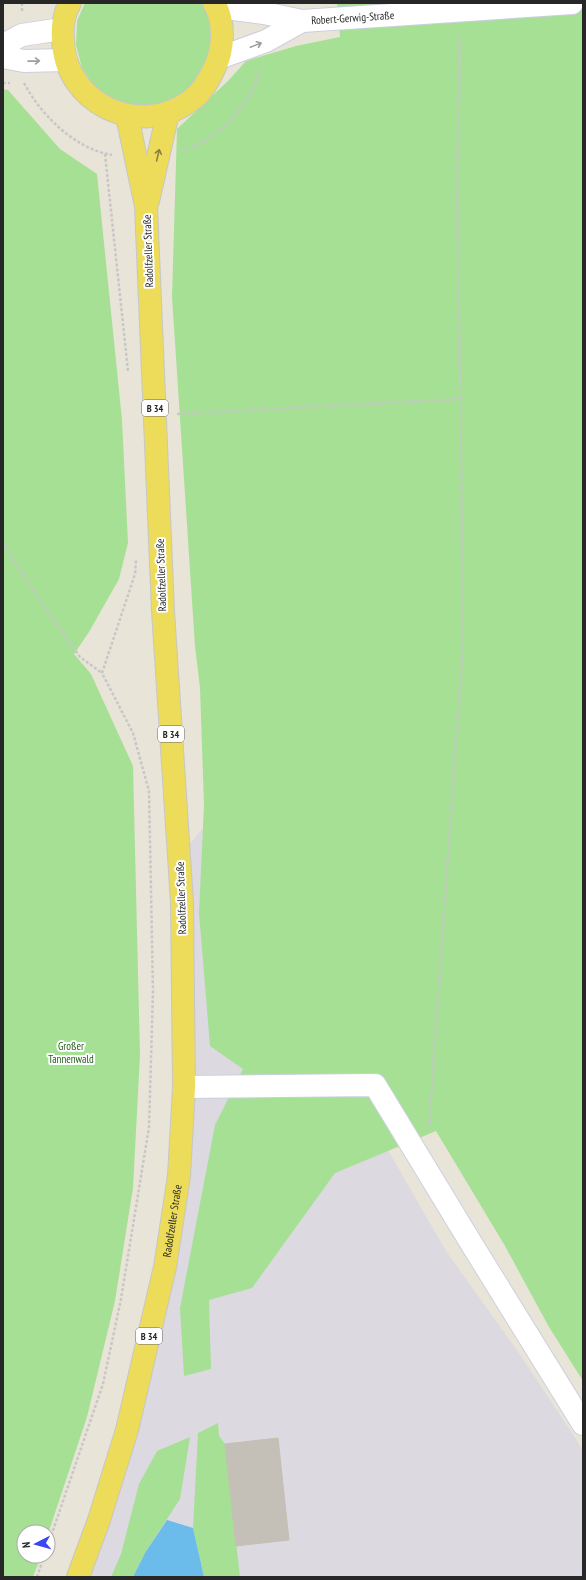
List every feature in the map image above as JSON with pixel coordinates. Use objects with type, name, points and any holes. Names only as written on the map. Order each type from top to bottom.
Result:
[{"type":"main road","points":[[70,3],[62,29],[66,60],[72,76],[83,90],[96,102],[111,111],[127,116],[148,117],[168,113],[191,101],[208,82],[219,58],[222,33],[215,5]]},
{"type":"main road","name":"B 34","points":[[146,206],[168,113]]},
{"type":"main road","name":"B 34","points":[[127,116],[146,206]]},
{"type":"main road","name":"Radolfzeller Straße","points":[[78,1577],[99,1520],[127,1430],[165,1267],[179,1176],[184,1087],[182,902],[163,611],[146,206]]},
{"type":"street","name":"Robert-Gerwig-Straße","points":[[215,5],[302,21],[572,3]]},
{"type":"street","name":"Robert-Gerwig-Straße","points":[[219,58],[266,41],[302,21]]},
{"type":"street","points":[[3,45],[22,35],[62,29]]},
{"type":"street","points":[[3,57],[24,61],[66,60]]},
{"type":"street","points":[[184,1087],[375,1085],[583,1424]]},
{"type":"path","points":[[429,1129],[462,642],[457,184],[460,61]]},
{"type":"path","points":[[24,84],[48,118],[74,140],[105,154],[128,372]]},
{"type":"path","points":[[155,415],[460,399]]},
{"type":"path","points":[[3,543],[41,602],[80,657],[102,673],[133,733],[149,791],[153,991],[149,1127],[121,1299],[103,1384],[55,1524]]},
{"type":"path","points":[[102,673],[135,574],[137,553]]},
{"type":"path","points":[[37,1577],[41,1564]]},
{"type":"shaded area","points":[[219,809],[385,1145],[446,1251],[519,1353],[583,1450],[583,1577],[78,1577],[99,1520],[179,1176],[179,857]]},
{"type":"green space","points":[[85,3],[209,3],[218,29],[200,87],[161,109],[114,102],[95,88],[82,68],[76,45],[77,21]]},
{"type":"green space","points":[[337,3],[583,3],[583,1381],[549,1327],[505,1246],[436,1131],[335,1173],[252,1288],[209,1300],[211,1369],[184,1376],[180,1308],[215,1125],[243,1069],[210,1046],[199,913],[204,805],[200,688],[195,646],[172,297],[177,129],[228,81],[246,61],[296,46],[340,37]]},
{"type":"green space","name":"Großer Tannenwald","points":[[3,89],[8,90],[60,149],[97,174],[122,420],[128,543],[119,579],[89,632],[74,654],[91,674],[133,766],[140,1055],[133,1188],[115,1301],[87,1417],[51,1524],[16,1524],[16,1564],[38,1564],[33,1577],[3,1577]]},
{"type":"green space","points":[[218,1423],[219,1436],[225,1444],[240,1577],[204,1577],[193,1528],[198,1433]]},
{"type":"green space","points":[[190,1437],[180,1499],[145,1553],[133,1577],[111,1577],[121,1554],[139,1484],[157,1451]]},
{"type":"water","points":[[167,1520],[193,1528],[204,1577],[133,1577],[145,1553]]},
{"type":"building","points":[[278,1438],[289,1540],[236,1546],[225,1444]]}]
